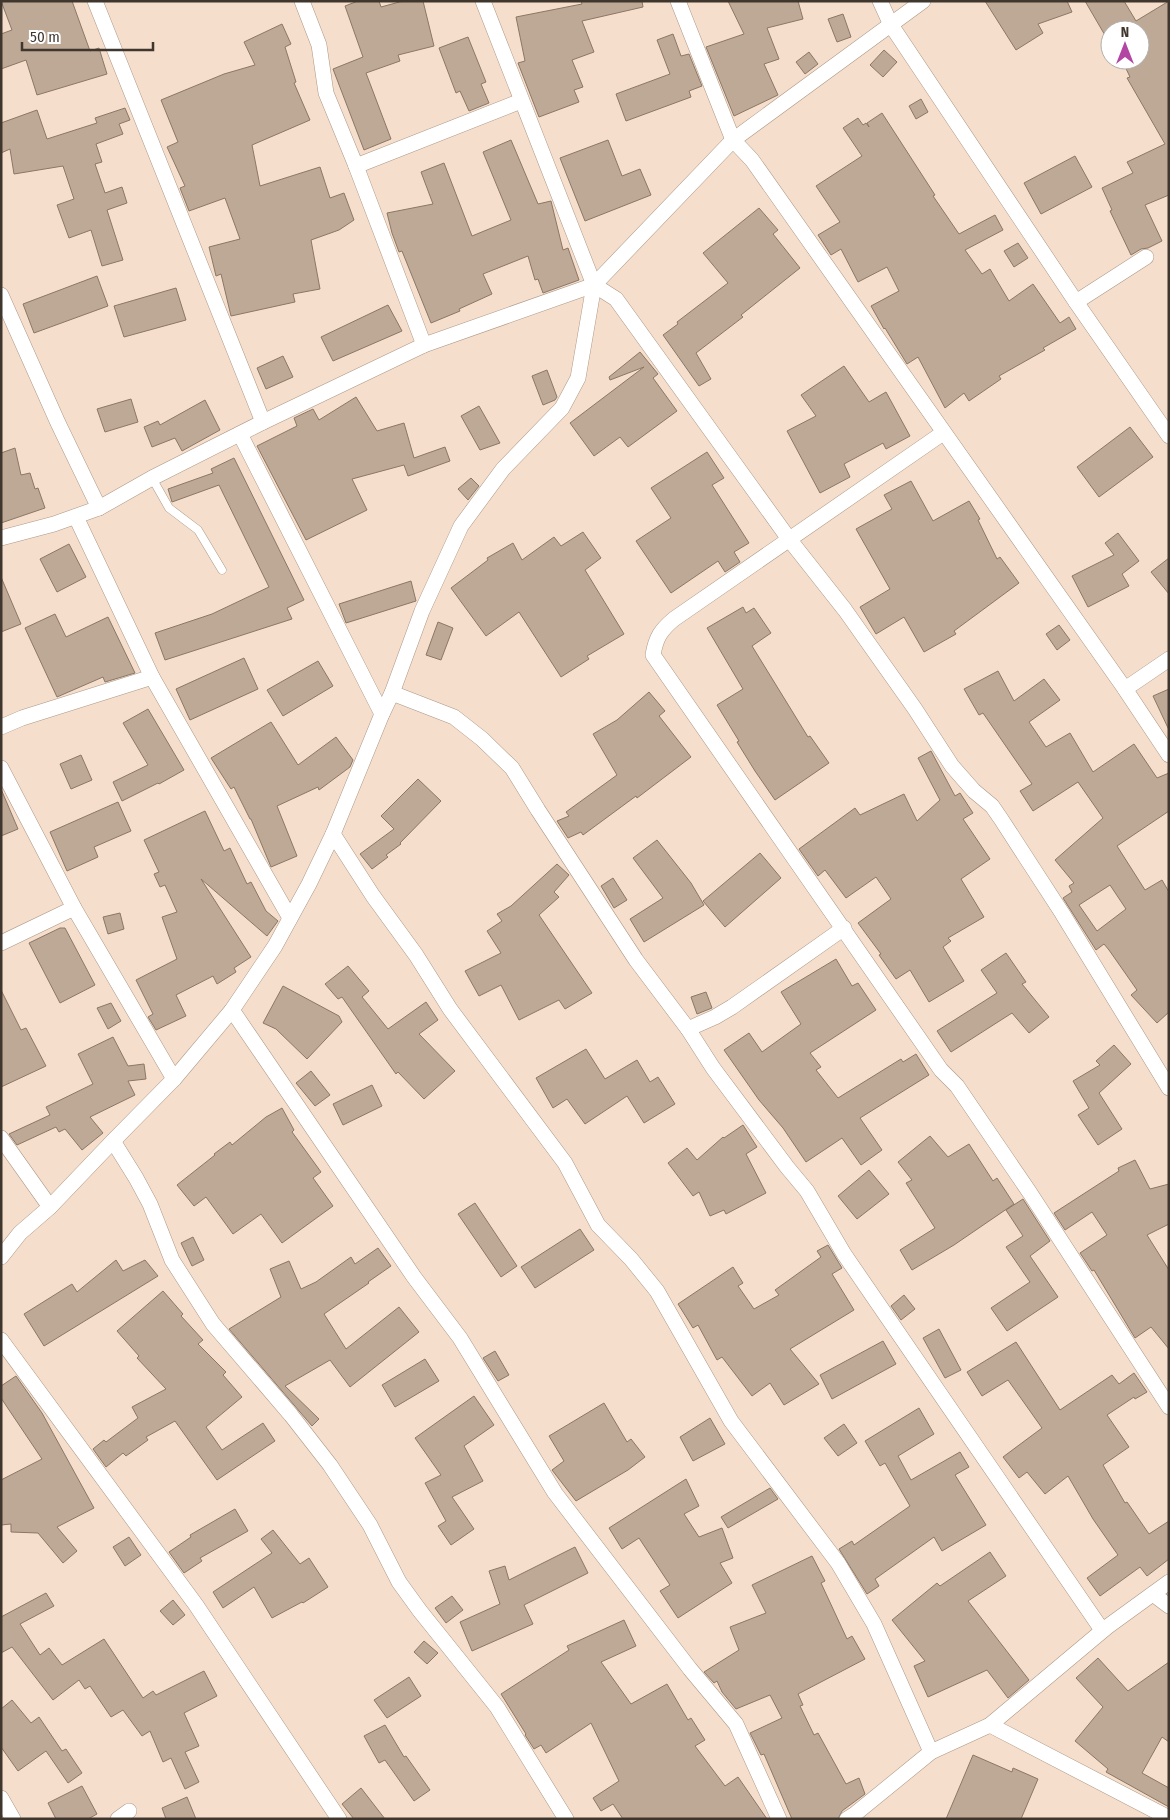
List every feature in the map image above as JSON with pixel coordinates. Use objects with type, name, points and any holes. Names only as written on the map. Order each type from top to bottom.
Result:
[{"type":"street","points":[[95,1],[263,422]]},
{"type":"street","points":[[302,1],[318,45],[326,93],[356,166],[424,345]]},
{"type":"street","points":[[1,1257],[20,1233],[50,1207],[174,1079],[232,1010],[275,946],[309,884],[333,834],[392,693],[422,610],[461,526],[503,469],[562,408],[578,378],[594,285],[483,1]]},
{"type":"street","points":[[678,1],[733,140],[752,160],[1125,689],[1169,755]]},
{"type":"street","points":[[880,1],[891,25],[1076,302],[1169,436]]},
{"type":"street","points":[[1,538],[54,524],[99,508],[152,478],[263,422],[424,345],[594,285],[733,140],[923,1]]},
{"type":"street","points":[[356,166],[522,101]]},
{"type":"street","points":[[1076,302],[1146,257]]},
{"type":"street","points":[[594,285],[616,299],[789,538],[845,610],[916,709],[952,766],[974,791],[992,806],[1002,819],[1067,920],[1169,1088]]},
{"type":"street","points":[[1,295],[58,423],[99,508]]},
{"type":"street","points":[[943,433],[674,619],[662,629],[655,644],[653,654],[941,1070],[957,1086],[1024,1184],[1169,1407]]},
{"type":"street","points":[[240,434],[382,714]]},
{"type":"street","points":[[76,516],[152,677],[290,918]]},
{"type":"street","points":[[1125,689],[1169,659]]},
{"type":"street","points":[[1,727],[22,718],[152,677]]},
{"type":"street","points":[[392,693],[454,717],[482,739],[512,768],[636,960],[688,1028],[713,1068],[807,1191],[844,1254],[1102,1630]]},
{"type":"street","points":[[1,768],[74,908],[174,1079]]},
{"type":"street","points":[[333,834],[373,896],[416,955],[450,1009],[565,1163],[598,1225],[632,1258],[657,1291],[731,1421],[838,1563],[874,1624],[931,1752]]},
{"type":"street","points":[[1,943],[74,908]]},
{"type":"street","points":[[688,1028],[715,1017],[732,1007],[844,928]]},
{"type":"street","points":[[232,1010],[414,1277],[460,1338],[555,1492],[690,1669],[736,1724],[779,1819]]},
{"type":"street","points":[[1,1138],[50,1207]]},
{"type":"street","points":[[113,1140],[150,1204],[172,1260],[213,1324],[291,1415],[330,1465],[370,1525],[399,1582],[497,1707],[566,1819]]},
{"type":"street","points":[[1,1340],[196,1605],[339,1819]]},
{"type":"street","points":[[847,1819],[931,1752],[990,1725],[1102,1630],[1169,1582]]},
{"type":"street","points":[[1153,1594],[1169,1606]]},
{"type":"street","points":[[990,1725],[1169,1818]]},
{"type":"street","points":[[1,1798],[13,1819]]},
{"type":"lane","points":[[152,478],[169,508],[198,530],[222,570]]},
{"type":"building","points":[[1,1],[72,1],[90,51],[99,48],[107,74],[37,95],[26,60],[1,69],[1,34],[12,30]]},
{"type":"building","points":[[358,1],[379,1],[381,7],[403,1],[423,1],[434,46],[398,55],[400,61],[366,73],[391,139],[364,150],[333,69],[363,57],[345,6]]},
{"type":"building","points":[[581,1],[642,1],[643,7],[582,21],[594,52],[572,60],[583,87],[574,90],[579,102],[539,117],[518,63],[525,61],[516,17],[582,4]]},
{"type":"building","points":[[728,1],[798,1],[803,19],[767,28],[779,59],[764,64],[778,95],[734,116],[706,47],[744,34]]},
{"type":"building","points":[[985,1],[1067,1],[1072,12],[1038,24],[1043,33],[1016,50]]},
{"type":"building","points":[[1085,1],[1124,1],[1135,20],[1100,20],[1100,27]]},
{"type":"building","points":[[1169,1],[1169,195],[1145,205],[1162,241],[1131,255],[1110,211],[1112,210],[1102,188],[1133,173],[1127,162],[1165,144],[1127,78],[1130,77],[1127,70],[1150,70],[1150,20],[1138,20]]},
{"type":"building","points":[[843,14],[851,37],[837,42],[828,19]]},
{"type":"building","points":[[282,24],[291,44],[285,47],[296,82],[294,83],[310,120],[252,145],[260,186],[320,167],[330,198],[344,193],[354,220],[339,230],[311,240],[320,289],[293,294],[295,302],[231,316],[221,274],[216,276],[209,247],[240,239],[225,198],[189,211],[180,188],[185,186],[167,147],[178,142],[161,100],[224,74],[255,65],[244,42]]},
{"type":"building","points":[[673,34],[681,56],[689,54],[702,86],[689,91],[691,97],[626,121],[616,94],[670,74],[657,40]]},
{"type":"building","points":[[468,37],[486,82],[481,84],[489,103],[469,111],[460,91],[456,93],[439,48]]},
{"type":"building","points":[[884,50],[897,62],[883,77],[870,65]]},
{"type":"building","points":[[809,52],[818,64],[805,74],[796,62]]},
{"type":"building","points":[[921,99],[928,112],[916,119],[909,106]]},
{"type":"building","points":[[125,108],[130,120],[119,124],[123,134],[96,144],[102,162],[95,164],[105,193],[122,187],[127,203],[107,210],[123,260],[102,266],[91,230],[69,238],[57,205],[74,199],[63,166],[14,174],[10,149],[1,153],[1,123],[37,110],[47,139],[97,123],[95,118]]},
{"type":"building","points":[[882,113],[935,195],[933,196],[959,234],[995,215],[1003,230],[965,250],[982,274],[990,269],[1009,301],[1033,284],[1060,323],[1069,317],[1076,329],[1043,348],[1045,350],[999,376],[1001,379],[969,401],[964,393],[945,408],[918,357],[907,364],[871,306],[899,291],[887,267],[858,282],[841,249],[831,255],[818,235],[840,222],[816,186],[862,156],[843,128],[858,118],[863,125],[866,123],[869,127],[867,123]]},
{"type":"building","points":[[511,140],[538,204],[551,201],[563,250],[568,248],[579,280],[543,293],[538,279],[535,280],[528,256],[483,274],[492,294],[459,309],[460,311],[431,323],[402,251],[399,252],[387,213],[433,204],[421,172],[444,163],[472,236],[511,220],[483,152]]},
{"type":"building","points":[[608,140],[622,176],[640,169],[651,195],[585,221],[560,158]]},
{"type":"building","points":[[1075,156],[1092,187],[1041,214],[1024,183]]},
{"type":"building","points":[[759,208],[778,230],[773,234],[800,268],[741,315],[743,317],[696,353],[711,379],[699,386],[663,335],[728,283],[703,253]]},
{"type":"building","points":[[1018,243],[1028,258],[1014,267],[1004,251]]},
{"type":"building","points":[[97,276],[108,306],[34,333],[23,304]]},
{"type":"building","points":[[176,288],[186,320],[124,337],[114,306]]},
{"type":"building","points":[[388,305],[402,331],[333,361],[321,337]]},
{"type":"building","points":[[640,352],[658,374],[653,378],[677,411],[628,447],[620,437],[594,456],[570,423],[644,367],[610,380],[609,377]]},
{"type":"building","points":[[283,356],[293,377],[266,389],[257,368]]},
{"type":"building","points":[[844,366],[869,402],[886,392],[910,436],[886,449],[883,443],[844,464],[850,477],[820,493],[787,431],[816,416],[801,395]]},
{"type":"building","points":[[547,370],[557,397],[555,400],[543,405],[532,376]]},
{"type":"building","points":[[356,397],[377,431],[404,423],[414,458],[445,447],[450,461],[408,476],[404,465],[352,479],[367,510],[306,540],[257,446],[297,426],[294,418],[313,409],[319,420]]},
{"type":"building","points":[[131,399],[138,422],[105,432],[97,409]]},
{"type":"building","points":[[205,400],[220,430],[182,451],[175,438],[152,447],[144,427],[158,421],[160,425]]},
{"type":"building","points":[[479,406],[500,443],[480,450],[461,416]]},
{"type":"building","points":[[1130,427],[1153,457],[1099,497],[1077,467]]},
{"type":"building","points":[[15,448],[21,475],[30,473],[35,489],[38,488],[45,508],[1,523],[1,453]]},
{"type":"building","points":[[707,452],[724,478],[712,485],[749,543],[734,552],[740,562],[725,572],[718,561],[671,593],[636,541],[671,518],[651,488]]},
{"type":"building","points":[[234,458],[304,600],[287,608],[292,619],[165,660],[155,633],[212,614],[269,587],[219,485],[172,502],[168,489],[213,473],[211,469]]},
{"type":"building","points":[[471,478],[479,486],[468,500],[458,489]]},
{"type":"building","points":[[911,481],[933,521],[969,501],[980,519],[978,520],[997,559],[1000,557],[1019,583],[954,631],[956,634],[924,652],[904,617],[876,634],[860,607],[890,589],[856,529],[892,509],[884,495]]},
{"type":"building","points":[[583,532],[601,558],[585,570],[624,634],[587,656],[589,659],[561,677],[519,612],[486,636],[451,588],[488,560],[487,558],[513,543],[522,560],[554,537],[561,546]]},
{"type":"building","points":[[1118,533],[1139,561],[1122,574],[1129,586],[1088,607],[1072,576],[1114,555],[1105,543]]},
{"type":"building","points":[[69,544],[86,577],[57,592],[40,559]]},
{"type":"building","points":[[1169,558],[1169,594],[1151,572]]},
{"type":"building","points":[[1,577],[21,624],[1,632]]},
{"type":"building","points":[[411,581],[416,601],[346,623],[339,604]]},
{"type":"building","points":[[743,607],[746,613],[754,608],[771,633],[752,646],[808,737],[810,736],[829,763],[775,800],[737,742],[739,741],[717,705],[743,689],[707,628]]},
{"type":"building","points":[[55,614],[66,637],[108,617],[135,673],[105,682],[103,677],[57,697],[25,628]]},
{"type":"building","points":[[438,622],[453,628],[441,660],[426,655]]},
{"type":"building","points":[[1059,625],[1070,640],[1057,650],[1046,634]]},
{"type":"building","points":[[244,658],[258,689],[190,720],[176,689]]},
{"type":"building","points":[[318,661],[333,686],[283,716],[267,690]]},
{"type":"building","points":[[998,671],[1014,701],[1044,679],[1060,700],[1029,722],[1046,747],[1070,733],[1093,772],[1134,744],[1157,778],[1169,773],[1169,811],[1117,846],[1145,890],[1162,880],[1169,892],[1169,1012],[1157,1023],[1131,995],[1137,990],[1109,950],[1104,944],[1096,950],[1063,898],[1072,892],[1069,886],[1074,883],[1055,860],[1103,818],[1078,782],[1033,811],[1020,791],[1032,784],[983,713],[979,715],[964,689]],"holes":[[[1110,885],[1126,909],[1097,931],[1079,905]]]},
{"type":"building","points":[[1169,689],[1169,730],[1153,696]]},
{"type":"building","points":[[649,692],[665,711],[659,716],[691,757],[637,798],[636,796],[583,835],[581,832],[568,838],[557,821],[569,816],[566,812],[617,775],[593,734],[617,720]]},
{"type":"building","points":[[148,709],[184,770],[122,801],[113,782],[148,765],[123,723]]},
{"type":"building","points":[[271,722],[298,765],[336,737],[353,760],[350,767],[319,790],[318,787],[277,806],[297,856],[271,867],[251,819],[234,787],[231,789],[211,758]]},
{"type":"building","points":[[931,751],[955,796],[960,793],[973,813],[963,819],[990,859],[961,879],[984,917],[948,938],[951,941],[943,947],[964,981],[929,1002],[910,970],[896,979],[879,955],[881,954],[858,923],[891,899],[876,877],[846,898],[825,870],[818,876],[799,849],[855,808],[860,815],[904,794],[917,821],[940,800],[918,758]]},
{"type":"building","points":[[81,755],[92,780],[71,789],[60,764]]},
{"type":"building","points":[[418,779],[441,801],[401,844],[386,855],[388,857],[372,869],[360,854],[394,829],[381,816]]},
{"type":"building","points":[[1,789],[18,829],[1,836]]},
{"type":"building","points":[[118,802],[131,831],[94,847],[98,857],[67,871],[50,832]]},
{"type":"building","points":[[205,811],[224,851],[230,848],[247,884],[251,882],[266,911],[278,921],[267,936],[201,879],[251,957],[234,968],[236,972],[217,984],[213,976],[176,995],[186,1016],[156,1030],[148,1017],[153,1014],[136,980],[177,959],[162,917],[177,912],[165,885],[160,887],[154,874],[159,872],[144,840]]},
{"type":"building","points":[[657,840],[691,883],[704,905],[644,942],[630,919],[663,898],[633,858]]},
{"type":"building","points":[[760,853],[781,878],[725,927],[703,901]]},
{"type":"building","points":[[557,864],[569,875],[554,892],[559,897],[539,915],[592,993],[565,1009],[559,1000],[519,1020],[501,985],[479,996],[465,971],[501,953],[487,931],[502,921],[497,914],[511,906]]},
{"type":"building","points":[[613,878],[627,900],[614,908],[601,886]]},
{"type":"building","points":[[120,913],[124,929],[108,934],[103,917]]},
{"type":"building","points":[[60,928],[65,928],[95,985],[60,1003],[29,943]]},
{"type":"building","points":[[1006,953],[1026,982],[1022,984],[1049,1017],[1029,1033],[1012,1013],[951,1052],[937,1031],[997,993],[981,970]]},
{"type":"building","points":[[836,959],[852,986],[858,983],[876,1010],[810,1053],[821,1067],[816,1070],[838,1098],[901,1059],[903,1062],[916,1054],[929,1075],[860,1118],[882,1150],[861,1165],[842,1138],[806,1162],[783,1128],[759,1100],[724,1050],[749,1033],[762,1052],[801,1024],[781,992]]},
{"type":"building","points":[[348,966],[369,991],[362,997],[388,1029],[426,1002],[438,1020],[419,1034],[455,1071],[424,1099],[398,1072],[396,1074],[342,997],[338,999],[325,984]]},
{"type":"building","points":[[283,986],[339,1016],[342,1022],[307,1059],[276,1029],[263,1023]]},
{"type":"building","points":[[1,990],[21,1030],[26,1028],[46,1066],[1,1087]]},
{"type":"building","points":[[706,992],[712,1008],[697,1014],[691,997]]},
{"type":"building","points":[[111,1003],[121,1021],[108,1029],[97,1008]]},
{"type":"building","points":[[113,1037],[128,1066],[144,1064],[146,1079],[128,1081],[135,1095],[90,1117],[103,1133],[82,1150],[65,1129],[59,1132],[56,1127],[17,1145],[9,1134],[50,1115],[46,1107],[93,1084],[78,1054]]},
{"type":"building","points":[[1114,1045],[1131,1064],[1099,1093],[1122,1129],[1098,1145],[1078,1115],[1089,1108],[1073,1081],[1100,1065],[1096,1061]]},
{"type":"building","points":[[586,1049],[605,1079],[637,1060],[650,1082],[658,1077],[675,1104],[644,1123],[627,1096],[585,1124],[567,1099],[553,1108],[536,1078]]},
{"type":"building","points":[[311,1071],[330,1095],[315,1106],[296,1083]]},
{"type":"building","points":[[372,1085],[382,1106],[343,1125],[333,1104]]},
{"type":"building","points":[[282,1108],[294,1130],[292,1132],[321,1172],[313,1178],[333,1206],[282,1243],[261,1214],[233,1234],[206,1197],[194,1206],[177,1185],[230,1142],[232,1145],[266,1117]]},
{"type":"building","points":[[743,1125],[757,1147],[746,1154],[766,1193],[726,1214],[724,1210],[710,1216],[699,1192],[693,1196],[668,1163],[687,1148],[697,1160],[723,1137]]},
{"type":"building","points":[[930,1136],[948,1157],[969,1144],[993,1181],[997,1178],[1014,1204],[954,1245],[912,1270],[900,1250],[935,1228],[906,1183],[912,1180],[898,1162]]},
{"type":"building","points":[[1135,1160],[1150,1189],[1169,1184],[1169,1224],[1147,1235],[1169,1270],[1169,1349],[1151,1327],[1135,1338],[1094,1270],[1092,1271],[1080,1253],[1107,1235],[1092,1212],[1065,1230],[1054,1213],[1119,1171],[1118,1168]]},
{"type":"building","points":[[869,1170],[889,1194],[857,1219],[838,1196]]},
{"type":"building","points":[[1023,1199],[1050,1241],[1030,1256],[1058,1297],[1007,1331],[991,1308],[1030,1282],[1006,1247],[1023,1236],[1006,1210]]},
{"type":"building","points":[[475,1203],[517,1266],[501,1277],[458,1214]]},
{"type":"building","points":[[580,1229],[594,1250],[535,1288],[521,1267]]},
{"type":"building","points":[[193,1237],[204,1260],[192,1266],[181,1243]]},
{"type":"building","points":[[828,1245],[842,1268],[832,1274],[854,1310],[790,1349],[819,1384],[784,1405],[770,1383],[752,1396],[722,1357],[717,1360],[698,1325],[693,1328],[678,1304],[733,1267],[743,1283],[738,1286],[754,1309],[779,1295],[775,1290],[821,1257],[817,1251]]},
{"type":"building","points":[[378,1248],[391,1266],[324,1314],[346,1349],[399,1307],[419,1332],[350,1387],[330,1360],[285,1386],[319,1419],[312,1426],[229,1329],[281,1297],[270,1269],[289,1261],[301,1289],[316,1282],[351,1257],[355,1264]]},
{"type":"building","points":[[116,1260],[123,1271],[145,1260],[158,1276],[44,1346],[24,1314],[72,1284],[77,1292]]},
{"type":"building","points":[[163,1291],[183,1314],[181,1316],[203,1340],[198,1344],[226,1372],[223,1375],[242,1397],[206,1427],[222,1450],[263,1423],[275,1441],[217,1480],[175,1421],[146,1437],[148,1440],[126,1456],[123,1453],[106,1467],[93,1449],[104,1440],[106,1442],[138,1418],[132,1407],[166,1389],[137,1358],[139,1356],[117,1331]]},
{"type":"building","points":[[904,1295],[915,1309],[901,1320],[891,1306]]},
{"type":"building","points":[[939,1329],[961,1370],[945,1378],[923,1338]]},
{"type":"building","points":[[883,1341],[896,1364],[832,1399],[820,1375]]},
{"type":"building","points":[[1016,1342],[1060,1410],[1112,1375],[1119,1384],[1134,1373],[1147,1392],[1135,1399],[1134,1397],[1107,1415],[1129,1447],[1103,1465],[1125,1503],[1127,1502],[1149,1534],[1169,1521],[1169,1559],[1147,1576],[1140,1567],[1100,1596],[1087,1578],[1118,1555],[1093,1519],[1068,1476],[1045,1494],[1027,1472],[1019,1478],[1003,1457],[1042,1428],[1008,1380],[982,1396],[967,1372]]},
{"type":"building","points":[[495,1351],[509,1375],[498,1381],[483,1358]]},
{"type":"building","points":[[425,1359],[439,1381],[395,1407],[382,1385]]},
{"type":"building","points":[[16,1376],[42,1413],[94,1508],[57,1527],[77,1551],[63,1563],[38,1533],[11,1532],[11,1524],[1,1525],[1,1480],[42,1459],[1,1398],[1,1386]]},
{"type":"building","points":[[474,1396],[494,1425],[464,1446],[483,1481],[452,1497],[474,1529],[451,1545],[438,1526],[446,1521],[425,1483],[441,1475],[415,1438]]},
{"type":"building","points":[[604,1403],[627,1442],[631,1439],[645,1457],[628,1470],[576,1501],[552,1470],[564,1461],[549,1436]]},
{"type":"building","points":[[919,1408],[934,1434],[898,1456],[911,1480],[960,1452],[969,1467],[955,1475],[986,1525],[942,1551],[934,1537],[875,1579],[879,1586],[867,1594],[839,1549],[852,1541],[854,1545],[910,1506],[885,1463],[880,1466],[865,1441]]},
{"type":"building","points":[[710,1418],[725,1444],[693,1461],[680,1437]]},
{"type":"building","points":[[844,1424],[857,1443],[838,1456],[824,1438]]},
{"type":"building","points":[[686,1479],[699,1506],[684,1514],[699,1537],[722,1528],[733,1558],[720,1563],[732,1583],[678,1618],[660,1591],[670,1585],[639,1538],[622,1549],[609,1528]]},
{"type":"building","points":[[770,1488],[778,1499],[728,1528],[721,1517]]},
{"type":"building","points":[[235,1509],[248,1531],[200,1558],[202,1561],[184,1573],[169,1552],[191,1537],[190,1535]]},
{"type":"building","points":[[273,1530],[300,1564],[309,1558],[328,1587],[303,1603],[272,1618],[254,1587],[223,1608],[213,1592],[272,1553],[261,1539]]},
{"type":"building","points":[[129,1537],[141,1555],[125,1566],[113,1547]]},
{"type":"building","points":[[575,1547],[588,1573],[524,1605],[533,1624],[472,1651],[460,1622],[500,1604],[489,1571],[505,1566],[509,1580]]},
{"type":"building","points":[[990,1552],[1006,1576],[968,1601],[1029,1680],[1008,1698],[987,1670],[928,1697],[914,1666],[925,1661],[892,1620],[937,1583],[940,1586]]},
{"type":"building","points":[[812,1556],[825,1581],[821,1583],[847,1639],[852,1636],[865,1659],[798,1694],[803,1705],[800,1706],[814,1735],[818,1733],[846,1784],[859,1778],[865,1794],[842,1811],[838,1819],[792,1819],[764,1754],[761,1755],[750,1733],[782,1718],[770,1695],[736,1709],[722,1692],[717,1681],[714,1683],[704,1672],[739,1650],[730,1627],[766,1613],[752,1585]]},
{"type":"building","points":[[46,1593],[54,1606],[20,1624],[40,1655],[49,1648],[62,1665],[104,1639],[143,1698],[153,1691],[156,1695],[204,1671],[217,1696],[184,1713],[199,1746],[185,1752],[199,1782],[185,1789],[171,1758],[163,1762],[150,1731],[142,1736],[123,1710],[111,1717],[90,1686],[85,1689],[79,1680],[53,1700],[12,1647],[1,1653],[1,1617]]},
{"type":"building","points":[[452,1596],[463,1610],[446,1623],[435,1608]]},
{"type":"building","points":[[173,1600],[185,1615],[173,1625],[160,1611]]},
{"type":"building","points":[[624,1620],[636,1646],[601,1662],[631,1704],[667,1684],[688,1720],[691,1718],[705,1740],[695,1746],[725,1786],[738,1777],[767,1819],[623,1819],[613,1804],[601,1811],[593,1798],[619,1781],[591,1723],[546,1753],[541,1745],[534,1749],[501,1694],[569,1650],[567,1646]]},
{"type":"building","points":[[424,1641],[438,1653],[427,1664],[414,1652]]},
{"type":"building","points":[[1098,1658],[1128,1691],[1169,1662],[1169,1742],[1162,1737],[1142,1773],[1169,1788],[1169,1807],[1106,1772],[1108,1769],[1075,1741],[1103,1707],[1076,1678]]},
{"type":"building","points":[[409,1677],[421,1696],[387,1718],[374,1700]]},
{"type":"building","points":[[12,1700],[31,1723],[39,1717],[62,1751],[66,1749],[82,1773],[68,1783],[46,1751],[18,1771],[1,1747],[1,1709]]},
{"type":"building","points":[[385,1725],[404,1757],[406,1756],[430,1790],[414,1801],[385,1760],[379,1763],[364,1736]]},
{"type":"building","points":[[973,1755],[1012,1772],[1013,1768],[1038,1779],[1021,1819],[946,1819]]},
{"type":"building","points":[[82,1786],[97,1814],[88,1819],[56,1819],[48,1803]]},
{"type":"building","points":[[361,1788],[385,1819],[354,1819],[342,1804]]},
{"type":"building","points":[[187,1797],[196,1819],[166,1819],[162,1808]]}]
